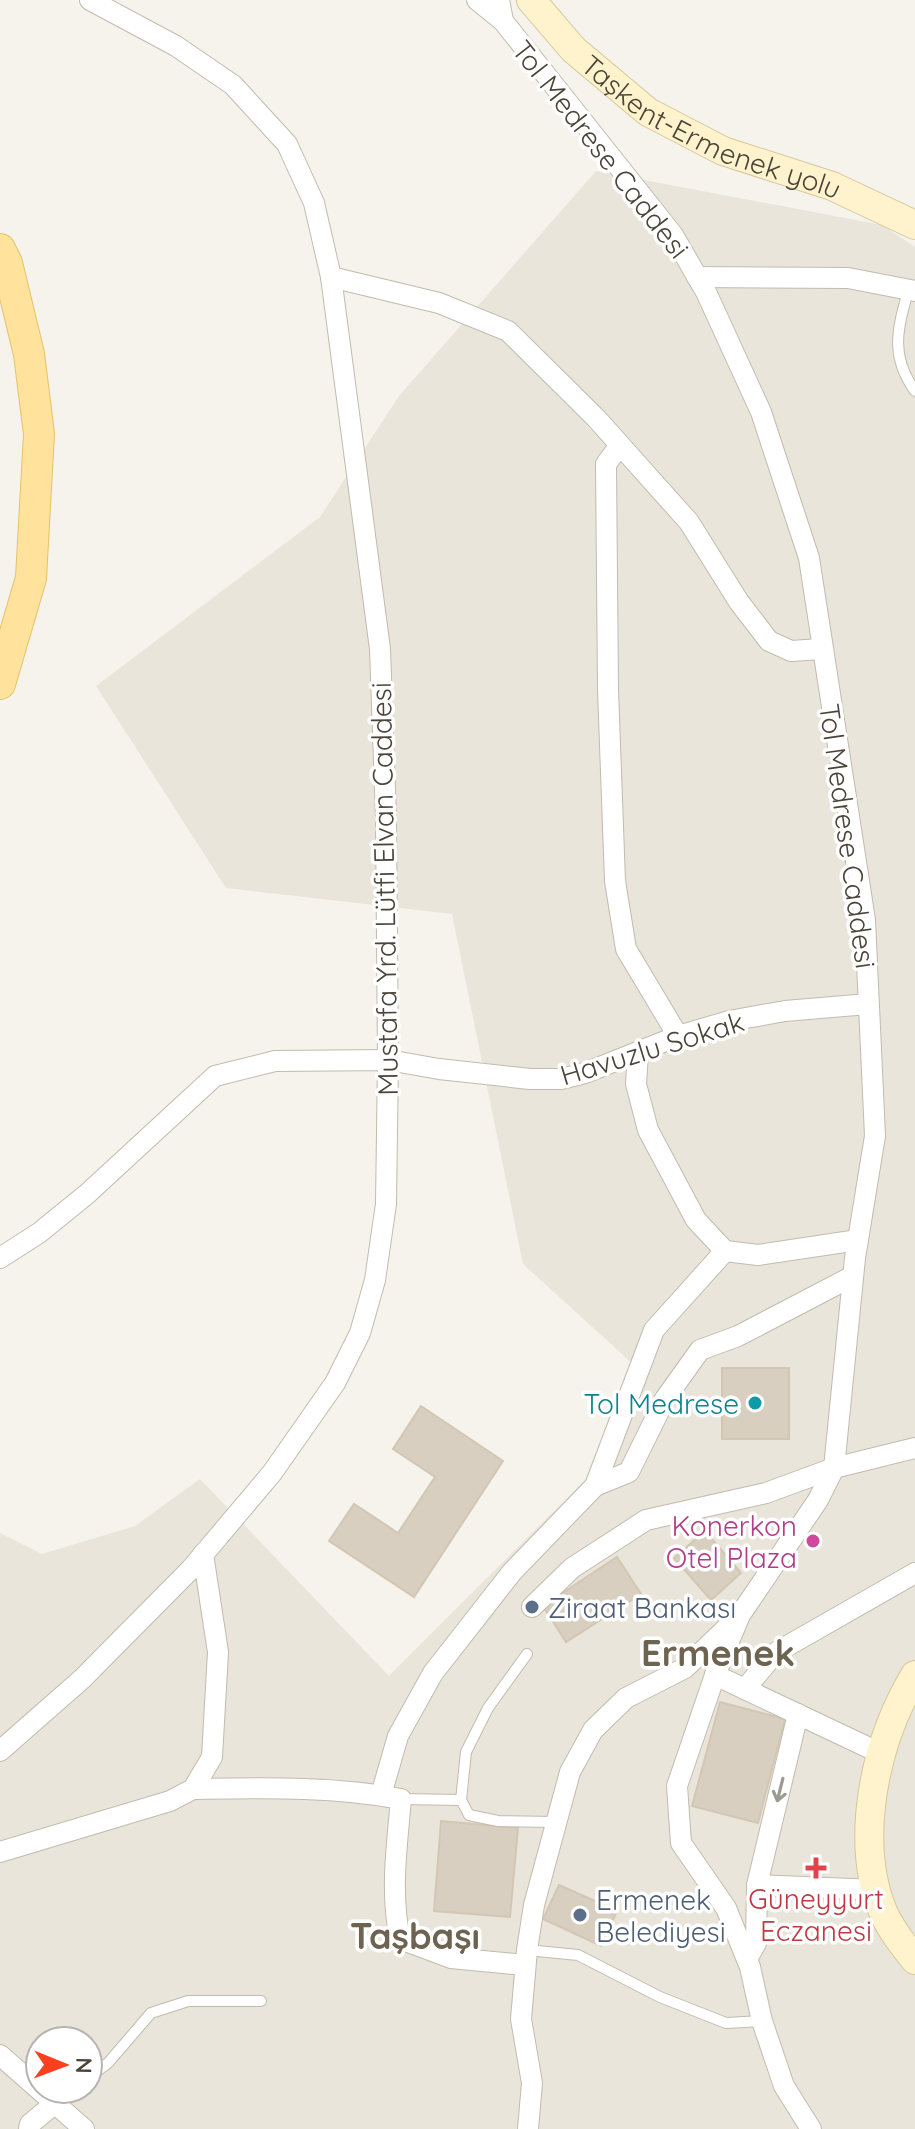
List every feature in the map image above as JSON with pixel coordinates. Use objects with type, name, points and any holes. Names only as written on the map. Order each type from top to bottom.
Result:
[{"type":"main road","name":"Taşkent-Ermenek yolu","points":[[531,0],[574,50],[648,112],[723,151],[832,186],[915,225]]},
{"type":"main road","points":[[0,249],[7,263],[29,354],[39,434],[31,578],[0,684]]},
{"type":"main road","points":[[915,1675],[903,1696],[882,1754],[871,1817],[872,1866],[877,1890],[895,1935],[915,1960]]},
{"type":"street","name":"Mustafa Yrd. Lütfi Elvan Caddesi","points":[[0,1751],[82,1679],[203,1554],[272,1473],[335,1383],[360,1333],[375,1280],[386,1204],[386,818],[380,649],[331,277],[314,203],[287,144],[233,85],[176,46],[90,0]]},
{"type":"street","points":[[477,0],[503,21]]},
{"type":"street","name":"Tol Medrese Caddesi","points":[[499,0],[503,21],[673,235],[697,277],[766,426],[809,558],[865,920],[875,1136],[853,1276],[834,1468]]},
{"type":"street","points":[[331,277],[439,303],[508,331],[620,445],[689,522],[739,602],[769,641],[791,651],[821,649]]},
{"type":"street","points":[[697,277],[848,278],[912,289]]},
{"type":"street","points":[[620,445],[606,464],[608,690],[615,881],[626,949],[678,1036]]},
{"type":"street","name":"Havuzlu Sokak","points":[[0,1258],[39,1233],[87,1194],[215,1076],[275,1061],[388,1060],[530,1079],[561,1079],[585,1073],[678,1036],[729,1021],[785,1011],[868,1004]]},
{"type":"street","points":[[638,1053],[636,1084],[648,1130],[696,1220],[725,1251],[758,1255],[858,1240]]},
{"type":"street","points":[[526,1958],[451,1958],[400,1939],[395,1913],[391,1797],[398,1736],[433,1673],[512,1572],[595,1486],[654,1330],[725,1251]]},
{"type":"street","points":[[595,1486],[629,1472],[665,1399],[700,1350],[738,1336],[853,1276]]},
{"type":"street","points":[[532,1607],[572,1568],[646,1520],[766,1493],[834,1468],[915,1448]]},
{"type":"street","points":[[811,2129],[784,2086],[762,2021],[747,1959],[726,1908],[681,1843],[677,1786],[715,1675],[740,1615],[818,1500],[834,1468]]},
{"type":"street","points":[[193,1789],[212,1757],[217,1699],[218,1652],[203,1554]]},
{"type":"street","points":[[745,1689],[775,1653],[915,1573]]},
{"type":"street","points":[[528,2129],[532,2083],[521,2019],[526,1958],[534,1905],[570,1772],[593,1730],[626,1698],[685,1668],[740,1615]]},
{"type":"street","points":[[715,1675],[882,1754]]},
{"type":"street","points":[[747,1959],[756,1943],[757,1885],[798,1714]]},
{"type":"street","points":[[0,1851],[170,1801],[193,1789],[278,1788],[391,1797]]},
{"type":"street","points":[[757,1885],[877,1890]]},
{"type":"street","points":[[0,2055],[24,2078]]},
{"type":"street","points":[[29,2129],[30,2124],[53,2105],[84,2129]]},
{"type":"lane","points":[[912,289],[897,331],[903,375],[915,391]]},
{"type":"lane","points":[[527,1654],[488,1708],[466,1752],[461,1800],[469,1815],[498,1821],[556,1822]]},
{"type":"lane","points":[[391,1797],[461,1800]]},
{"type":"lane","points":[[526,1958],[578,1955],[660,1997],[726,2023],[762,2021]]},
{"type":"lane","points":[[104,2066],[151,2013],[188,2001],[261,2001]]},
{"type":"shaded area","points":[[596,171],[882,225],[915,247],[915,2129],[0,2129],[0,1533],[42,1554],[135,1526],[200,1479],[389,1676],[585,1480],[634,1365],[523,1264],[452,914],[226,888],[96,686],[320,517],[399,396]]},
{"type":"building","name":"Tol Medrese","points":[[722,1368],[789,1368],[789,1439],[722,1439]]},
{"type":"building","points":[[421,1406],[503,1461],[414,1597],[329,1541],[354,1504],[398,1533],[435,1477],[393,1449]]},
{"type":"building","points":[[705,1531],[741,1573],[711,1600],[674,1558]]},
{"type":"building","points":[[617,1557],[641,1594],[566,1642],[543,1606]]},
{"type":"building","points":[[720,1702],[785,1719],[758,1823],[692,1806]]},
{"type":"building","points":[[441,1821],[518,1828],[510,1917],[434,1911]]},
{"type":"building","name":"Ermenek Belediyesi","points":[[559,1885],[617,1911],[601,1946],[543,1919]]},
{"type":"place","name":"Tol Medrese","points":[[755,1403]]},
{"type":"place","name":"Konerkon Otel Plaza","points":[[813,1541]]},
{"type":"place","name":"Ziraat Bankası","points":[[532,1607]]},
{"type":"place","name":"Güneyyurt Eczanesi","points":[[816,1868]]},
{"type":"place","name":"Ermenek Belediyesi","points":[[580,1915]]},
{"type":"district","name":"Ermenek","points":[[718,1652]]},
{"type":"district","name":"Taşbaşı","points":[[415,1935]]}]
